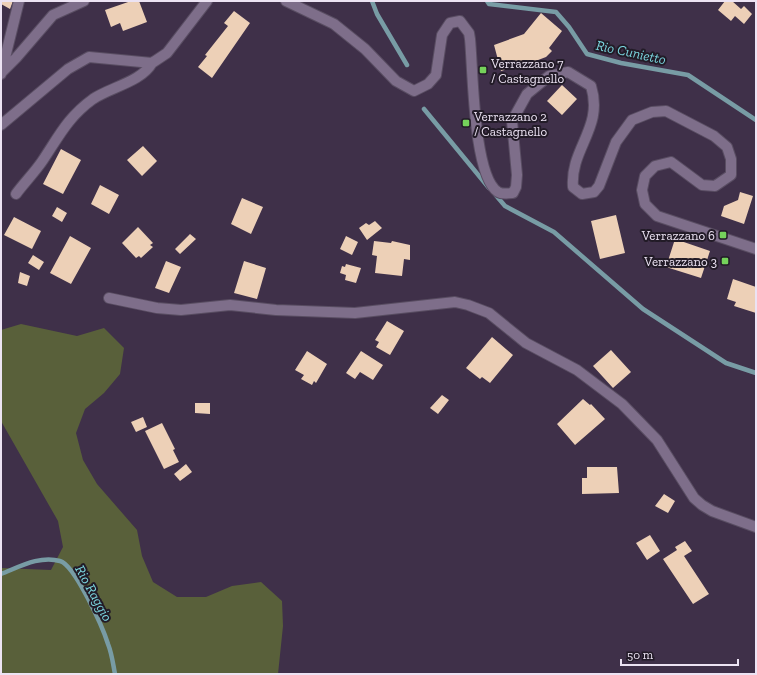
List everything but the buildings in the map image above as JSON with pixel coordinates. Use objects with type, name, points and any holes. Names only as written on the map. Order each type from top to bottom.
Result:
[{"type":"street","points":[[1,73],[19,1]]},
{"type":"street","points":[[1,73],[53,15],[84,1]]},
{"type":"street","points":[[16,194],[42,161],[61,130],[74,114],[110,89],[146,73],[152,63],[167,53],[207,1]]},
{"type":"street","points":[[286,1],[334,24],[365,49],[396,81],[414,91],[428,84],[436,75],[442,35],[450,23],[460,21],[469,32],[475,121],[480,152],[492,185],[497,191],[504,194],[513,193],[516,187],[517,176],[512,121],[527,94],[549,76],[568,72],[591,86],[595,100],[594,117],[572,173],[573,187],[582,194],[594,192],[599,186],[616,142],[632,120],[652,112],[666,111],[714,136],[727,147],[731,159],[731,175],[715,186],[702,185],[670,162],[655,166],[645,176],[642,190],[645,204],[657,216],[756,249]]},
{"type":"street","points":[[1,125],[68,69],[89,57],[152,63]]},
{"type":"street","points":[[109,298],[157,308],[181,310],[230,305],[276,310],[355,313],[455,302],[468,305],[489,314],[526,343],[578,370],[622,404],[657,440],[694,498],[712,511],[756,527]]},
{"type":"green space","points":[[21,324],[77,336],[104,328],[124,348],[120,374],[104,393],[85,409],[76,433],[83,460],[97,484],[137,530],[142,556],[153,582],[177,597],[206,597],[232,586],[261,582],[282,601],[283,626],[278,674],[1,674],[1,568],[51,570],[63,547],[58,521],[1,421],[1,330]]},
{"type":"waterway","points":[[372,1],[377,14],[407,65]]},
{"type":"waterway","name":"Rio Cunietto","points":[[487,1],[489,4],[556,12],[569,27],[587,54],[621,63],[688,75],[756,120]]},
{"type":"waterway","points":[[424,109],[489,188]]},
{"type":"waterway","points":[[494,193],[505,206],[554,232],[643,309],[726,363],[756,373]]},
{"type":"waterway","name":"Rio Raggio","points":[[1,574],[22,565],[37,561],[60,561],[66,565],[73,573],[88,598],[105,636],[115,674]]},
{"type":"place","name":"Verrazzano 7 / Castagnello","points":[[483,70]]},
{"type":"place","name":"Verrazzano 2 / Castagnello","points":[[466,123]]},
{"type":"place","name":"Verrazzano 6","points":[[723,235]]},
{"type":"place","name":"Verrazzano 3","points":[[725,261]]}]
